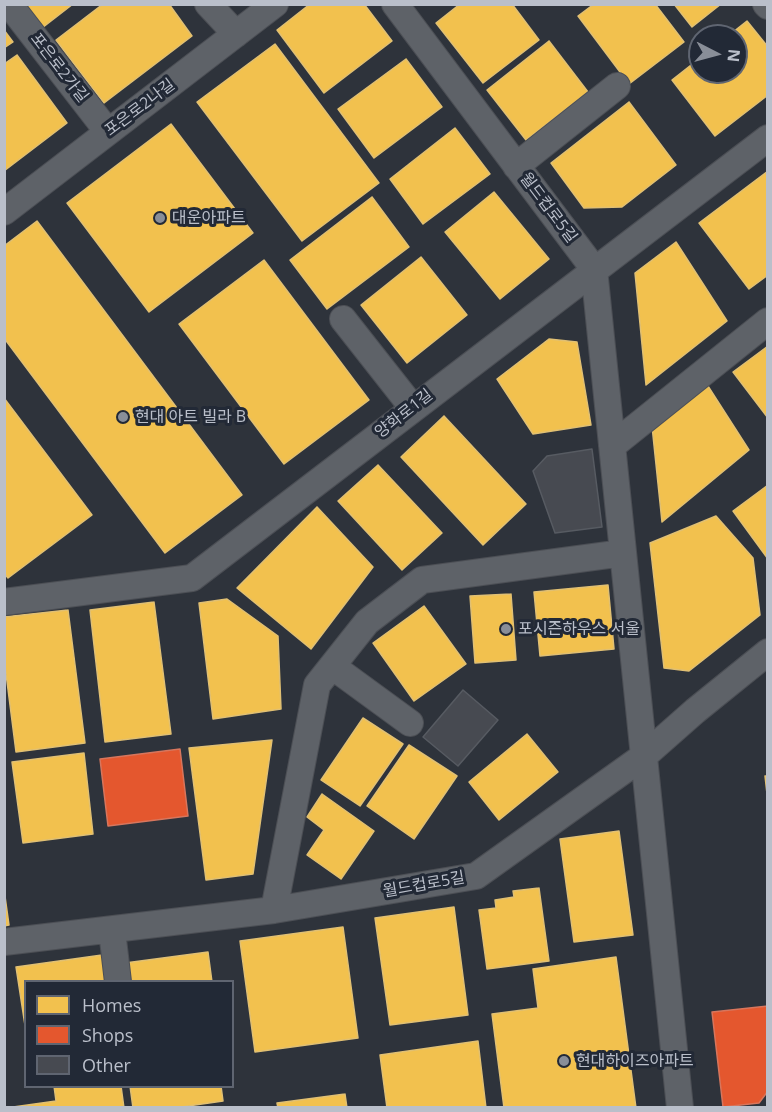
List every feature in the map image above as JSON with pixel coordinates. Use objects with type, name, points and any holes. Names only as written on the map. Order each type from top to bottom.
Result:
[{"type":"lane","name":"포은로2가길","points":[[9,4],[108,132]]},
{"type":"lane","points":[[208,4],[236,34]]},
{"type":"lane","name":"포은로2나길","points":[[4,212],[275,4]]},
{"type":"lane","name":"월드컵로5길","points":[[395,4],[594,269]]},
{"type":"lane","points":[[516,166],[617,86]]},
{"type":"lane","name":"양화로1길","points":[[4,602],[192,578],[768,138]]},
{"type":"lane","points":[[594,269],[680,1107]]},
{"type":"lane","points":[[343,319],[412,408]]},
{"type":"lane","points":[[612,446],[768,321]]},
{"type":"lane","points":[[274,910],[317,685],[367,622],[422,580],[623,553]]},
{"type":"lane","name":"월드컵로5길","points":[[4,942],[274,910],[476,876],[644,756],[768,652]]},
{"type":"lane","points":[[332,666],[410,723]]},
{"type":"lane","points":[[112,931],[118,980]]},
{"type":"building: Homes","points":[[24,4],[73,4],[42,28]]},
{"type":"building: Homes","points":[[103,4],[169,4],[192,36],[104,103],[56,40]]},
{"type":"building: Homes","points":[[310,4],[364,4],[392,41],[324,93],[277,30]]},
{"type":"building: Homes","points":[[460,4],[512,4],[539,40],[483,83],[436,23]]},
{"type":"building: Homes","points":[[594,4],[655,4],[684,42],[629,84],[578,16]]},
{"type":"building: Homes","points":[[674,4],[721,4],[696,24],[690,24]]},
{"type":"building: Homes","points":[[747,21],[768,47],[768,95],[715,136],[672,80],[688,67],[688,84],[748,84],[748,24],[743,24]]},
{"type":"building: Homes","points":[[4,30],[13,42],[4,48]]},
{"type":"building: Homes","points":[[549,41],[588,92],[526,140],[487,90]]},
{"type":"building: Homes","points":[[275,44],[379,183],[302,241],[197,102]]},
{"type":"building: Homes","points":[[17,55],[67,123],[4,171],[4,64]]},
{"type":"building: Homes","points":[[406,59],[442,107],[374,158],[338,109]]},
{"type":"building: Homes","points":[[629,102],[676,165],[622,207],[584,208],[551,163]]},
{"type":"building: Homes","name":"대운아파트","points":[[171,124],[253,233],[149,312],[67,203]]},
{"type":"building: Homes","points":[[455,128],[490,174],[423,224],[390,179]]},
{"type":"building: Homes","points":[[768,171],[768,275],[749,289],[699,223]]},
{"type":"building: Homes","points":[[494,192],[549,259],[500,299],[445,232]]},
{"type":"building: Homes","points":[[372,197],[409,247],[327,309],[290,260]]},
{"type":"building: Homes","name":"현대 아트 빌라 B","points":[[37,221],[242,495],[165,553],[4,338],[4,246]]},
{"type":"building: Homes","points":[[676,242],[727,321],[646,385],[635,273]]},
{"type":"building: Homes","points":[[421,257],[467,315],[407,363],[361,305]]},
{"type":"building: Homes","points":[[264,260],[369,400],[284,464],[179,324]]},
{"type":"building: Homes","points":[[549,339],[577,342],[591,425],[533,434],[497,379]]},
{"type":"building: Homes","points":[[768,346],[768,418],[733,372]]},
{"type":"building: Homes","points":[[706,383],[749,450],[662,522],[652,426]]},
{"type":"building: Homes","points":[[4,398],[92,515],[8,578],[4,573]]},
{"type":"building: Homes","points":[[444,416],[526,504],[483,545],[401,457]]},
{"type":"building: Homes","points":[[378,465],[442,533],[402,570],[338,501]]},
{"type":"building: Homes","points":[[768,485],[768,559],[733,511]]},
{"type":"building: Homes","points":[[317,507],[373,567],[311,649],[237,588]]},
{"type":"building: Homes","points":[[716,516],[753,558],[760,615],[689,671],[664,668],[650,543]]},
{"type":"building: Homes","points":[[608,585],[614,649],[540,656],[534,592]]},
{"type":"building: Homes","points":[[511,594],[516,660],[475,663],[470,596]]},
{"type":"building: Homes","points":[[227,599],[278,636],[281,709],[213,719],[199,603]]},
{"type":"building: Homes","points":[[154,602],[171,734],[105,742],[90,610]]},
{"type":"building: Homes","points":[[424,606],[466,664],[414,701],[373,643]]},
{"type":"building: Homes","points":[[68,610],[85,743],[16,752],[4,658],[4,617]]},
{"type":"building: Homes","points":[[363,718],[403,744],[360,806],[321,780]]},
{"type":"building: Homes","points":[[527,734],[558,772],[499,820],[469,782]]},
{"type":"building: Homes","points":[[272,740],[253,874],[206,880],[189,748]]},
{"type":"building: Homes","points":[[409,745],[457,776],[414,839],[367,806]]},
{"type":"building: Homes","points":[[84,753],[93,834],[23,843],[12,762]]},
{"type":"building: Homes","points":[[765,776],[768,776],[768,803]]},
{"type":"building: Homes","points":[[322,794],[374,831],[341,879],[307,855],[324,830],[307,817]]},
{"type":"building: Homes","points":[[619,831],[633,935],[574,942],[560,839]]},
{"type":"building: Homes","points":[[539,888],[549,961],[487,969],[479,910],[496,908],[495,900],[514,897],[513,891]]},
{"type":"building: Homes","points":[[4,889],[9,925],[4,926]]},
{"type":"building: Homes","points":[[454,907],[468,1015],[390,1025],[375,918]]},
{"type":"building: Homes","points":[[343,927],[358,1038],[255,1052],[240,941]]},
{"type":"building: Homes","points":[[208,952],[212,980],[128,980],[125,963]]},
{"type":"building: Homes","points":[[102,955],[106,980],[24,980],[24,1019],[16,967]]},
{"type":"building: Homes","name":"현대하이즈아파트","points":[[616,957],[636,1108],[504,1108],[492,1014],[538,1008],[533,969]]},
{"type":"building: Homes","points":[[478,1041],[486,1108],[387,1108],[380,1055]]},
{"type":"building: Homes","points":[[54,1088],[121,1088],[124,1108],[6,1108],[56,1101]]},
{"type":"building: Homes","points":[[130,1088],[221,1088],[223,1101],[174,1108],[133,1108]]},
{"type":"building: Homes","points":[[345,1094],[347,1108],[278,1108],[277,1103]]},
{"type":"building: Shops","points":[[180,749],[188,816],[108,826],[100,759]]},
{"type":"building: Shops","points":[[768,1006],[768,1091],[759,1103],[723,1107],[712,1012]]},
{"type":"building: Other","points":[[592,449],[602,527],[555,533],[533,471],[547,456]]},
{"type":"building: Other","points":[[463,690],[498,720],[458,766],[423,737]]},
{"type":"place","name":"대운아파트","points":[[160,218]]},
{"type":"place","name":"현대 아트 빌라 B","points":[[123,417]]},
{"type":"place","name":"포시즌하우스 서울","points":[[506,629]]},
{"type":"place","name":"현대하이즈아파트","points":[[564,1061]]}]
